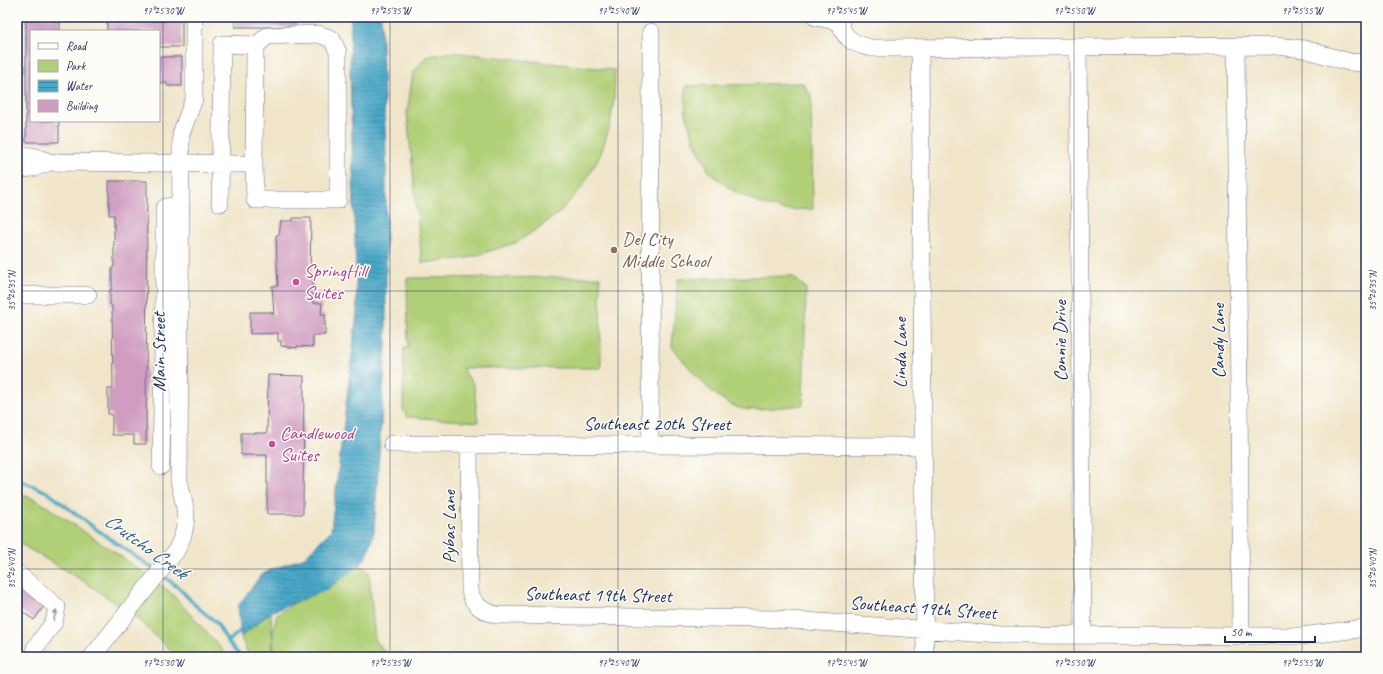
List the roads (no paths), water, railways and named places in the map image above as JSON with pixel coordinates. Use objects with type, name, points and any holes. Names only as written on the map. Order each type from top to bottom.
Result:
[{"type":"street","name":"Main Street","points":[[92,657],[176,551],[184,537],[187,523],[187,510],[179,481],[172,295],[181,204],[182,134],[194,99],[194,17]]},
{"type":"street","points":[[816,17],[840,19],[843,32],[848,39],[860,45],[871,48],[1276,46],[1304,49],[1349,62],[1366,63]]},
{"type":"street","points":[[650,445],[651,32]]},
{"type":"street","points":[[318,34],[332,39],[338,52],[338,200],[255,200],[254,164],[255,52],[257,45],[267,36],[318,34]]},
{"type":"street","points":[[220,203],[222,44],[257,45]]},
{"type":"street","name":"Candy Lane","points":[[1236,46],[1241,636]]},
{"type":"street","name":"Connie Drive","points":[[1078,47],[1083,635]]},
{"type":"street","name":"Linda Lane","points":[[920,48],[924,657]]},
{"type":"street","points":[[17,155],[34,156],[49,162],[254,164]]},
{"type":"street","points":[[17,169],[34,168],[49,162]]},
{"type":"street","points":[[17,295],[88,295]]},
{"type":"street","points":[[161,466],[172,295]]},
{"type":"street","name":"Southeast 20th Street","points":[[392,444],[922,446]]},
{"type":"street","name":"Pybas Lane","points":[[469,445],[470,591],[471,597],[478,607]]},
{"type":"street","points":[[17,574],[57,607],[54,622],[35,648]]},
{"type":"street","name":"Southeast 19th Street","points":[[478,607],[485,612],[497,615],[776,619],[1001,635],[1301,636],[1366,628]]},
{"type":"water","points":[[351,17],[381,17],[386,154],[386,346],[374,532],[367,556],[360,564],[326,590],[271,612],[241,637],[238,606],[261,575],[305,557],[331,530],[357,313],[350,73]]},
{"type":"waterway","name":"Crutcho Creek","points":[[17,479],[47,492],[96,529],[155,570]]},
{"type":"waterway","name":"Crutcho Creek","points":[[162,575],[179,588],[197,607],[216,622],[228,642],[241,657]]},
{"type":"waterway","points":[[228,642],[243,628]]},
{"type":"place","name":"Del City Middle School","points":[[614,250]]},
{"type":"place","name":"SpringHill Suites","points":[[296,282]]},
{"type":"place","name":"Candlewood Suites","points":[[272,444]]}]
